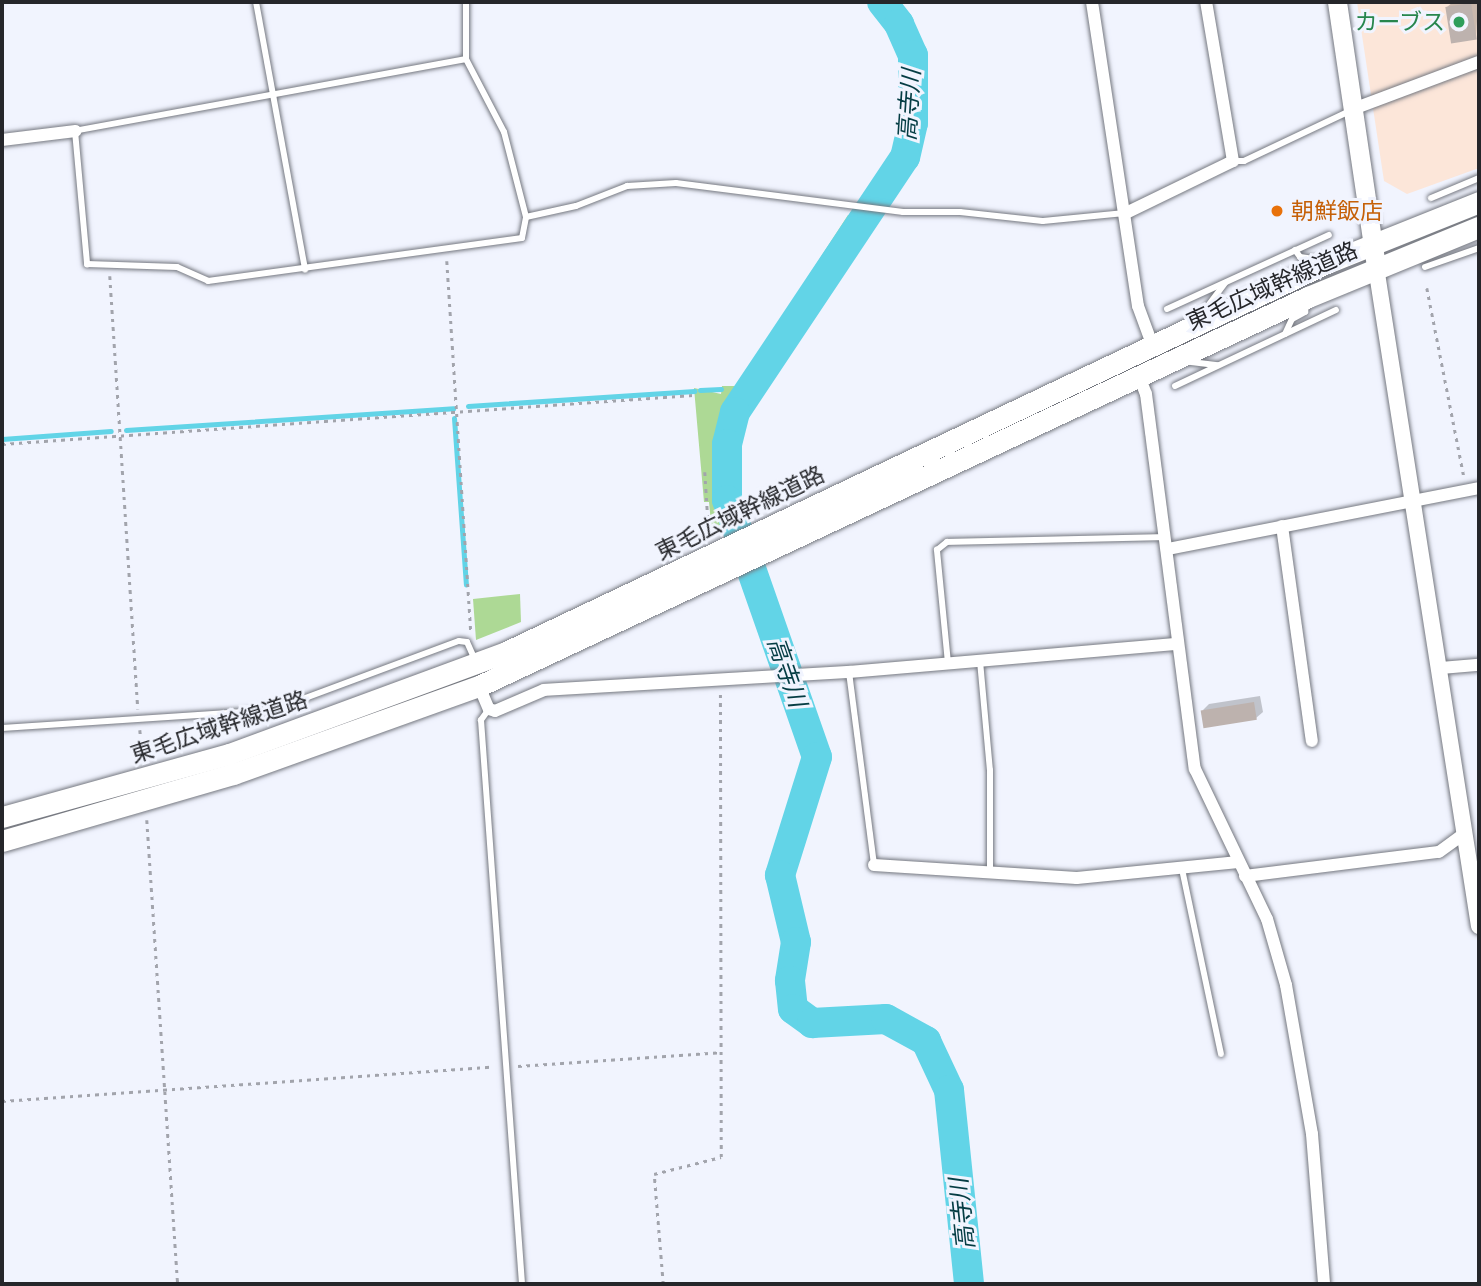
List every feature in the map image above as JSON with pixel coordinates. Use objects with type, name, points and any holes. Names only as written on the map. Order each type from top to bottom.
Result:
[{"type":"highway","name":"東毛広域幹線道路","points":[[2,842],[233,774],[479,686],[724,558],[752,536],[1329,262],[1479,202]]},
{"type":"highway","name":"東毛広域幹線道路","points":[[2,817],[148,778],[311,726],[475,664],[724,558],[760,557],[1308,297],[1479,227]]},
{"type":"main road","points":[[1337,2],[1376,267]]},
{"type":"street","points":[[1092,2],[1138,306],[1152,344]]},
{"type":"street","points":[[1126,213],[1233,161],[1206,2]]},
{"type":"street","points":[[1353,109],[1479,62]]},
{"type":"street","points":[[2,140],[75,131]]},
{"type":"street","points":[[1376,267],[1441,668],[1479,926]]},
{"type":"street","points":[[1139,376],[1146,390],[1195,769],[1267,919],[1286,985],[1312,1134],[1324,1284]]},
{"type":"street","points":[[1167,543],[1282,526],[1475,490]]},
{"type":"street","points":[[1282,526],[1312,741]]},
{"type":"street","points":[[479,686],[489,709],[495,711],[544,690],[795,673],[849,672],[1178,644]]},
{"type":"street","points":[[1441,668],[1479,665]]},
{"type":"street","points":[[1245,876],[1439,852],[1465,833]]},
{"type":"street","points":[[874,865],[990,875],[1077,878],[1238,862]]},
{"type":"lane","points":[[256,2],[305,270]]},
{"type":"lane","points":[[466,2],[466,59],[504,132],[526,217],[522,238],[305,270],[208,281],[177,267],[87,264],[75,131],[466,59]]},
{"type":"lane","points":[[1233,161],[1244,160],[1353,109]]},
{"type":"lane","points":[[1430,198],[1479,178]]},
{"type":"lane","points":[[526,217],[576,206],[627,186],[676,183],[881,210],[960,212],[1044,221],[1126,213]]},
{"type":"lane","points":[[1167,309],[1329,235]]},
{"type":"lane","points":[[1425,267],[1479,248]]},
{"type":"lane","points":[[1295,250],[1300,257],[1329,262]]},
{"type":"lane","points":[[1197,323],[1225,282]]},
{"type":"lane","points":[[1285,334],[1292,319],[1305,312],[1308,297]]},
{"type":"lane","points":[[1175,386],[1336,310]]},
{"type":"lane","points":[[1175,359],[1195,365],[1205,361],[1218,365]]},
{"type":"lane","points":[[948,663],[937,550],[947,542],[1167,543]]},
{"type":"lane","points":[[2,728],[273,709],[467,642],[475,664]]},
{"type":"lane","points":[[980,661],[990,770],[990,875]]},
{"type":"lane","points":[[849,672],[874,865]]},
{"type":"lane","points":[[489,709],[481,720],[522,1284]]},
{"type":"lane","points":[[1182,869],[1221,1054]]},
{"type":"path","points":[[446,250],[471,631],[467,642]]},
{"type":"path","points":[[109,264],[138,719],[148,778]]},
{"type":"path","points":[[1427,289],[1475,490]]},
{"type":"path","points":[[2,444],[693,395]]},
{"type":"path","points":[[705,472],[709,538],[724,558]]},
{"type":"path","points":[[663,1284],[654,1174],[721,1157],[718,680]]},
{"type":"path","points":[[148,827],[178,1284]]},
{"type":"path","points":[[2,1101],[721,1052]]},
{"type":"shaded area","points":[[1357,2],[1479,2],[1479,168],[1407,194],[1384,181]]},
{"type":"green space","points":[[848,215],[856,217],[726,415],[719,468],[720,504],[727,524],[712,533],[709,502],[704,502],[694,388],[721,394],[722,386],[737,386]]},
{"type":"green space","points":[[520,594],[521,622],[476,640],[473,599]]},
{"type":"building","points":[[1471,3],[1477,40],[1451,44],[1445,7]]},
{"type":"building","points":[[1254,702],[1257,720],[1203,728],[1201,710]]},
{"type":"waterway","name":"高寺川","points":[[882,2],[899,24],[913,55],[913,123],[905,157],[735,412],[727,444],[727,500],[817,757],[780,875],[796,942],[790,981],[793,1009],[812,1023],[886,1019],[926,1041],[949,1090],[969,1284]]},
{"type":"waterway","points":[[700,390],[721,389]]},
{"type":"waterway","points":[[468,406],[695,391]]},
{"type":"waterway","points":[[126,430],[453,408]]},
{"type":"waterway","points":[[454,418],[466,585]]},
{"type":"waterway","points":[[2,439],[111,431]]},
{"type":"place","name":"カーブス","points":[[1459,22]]},
{"type":"place","name":"朝鮮飯店","points":[[1277,211]]}]
